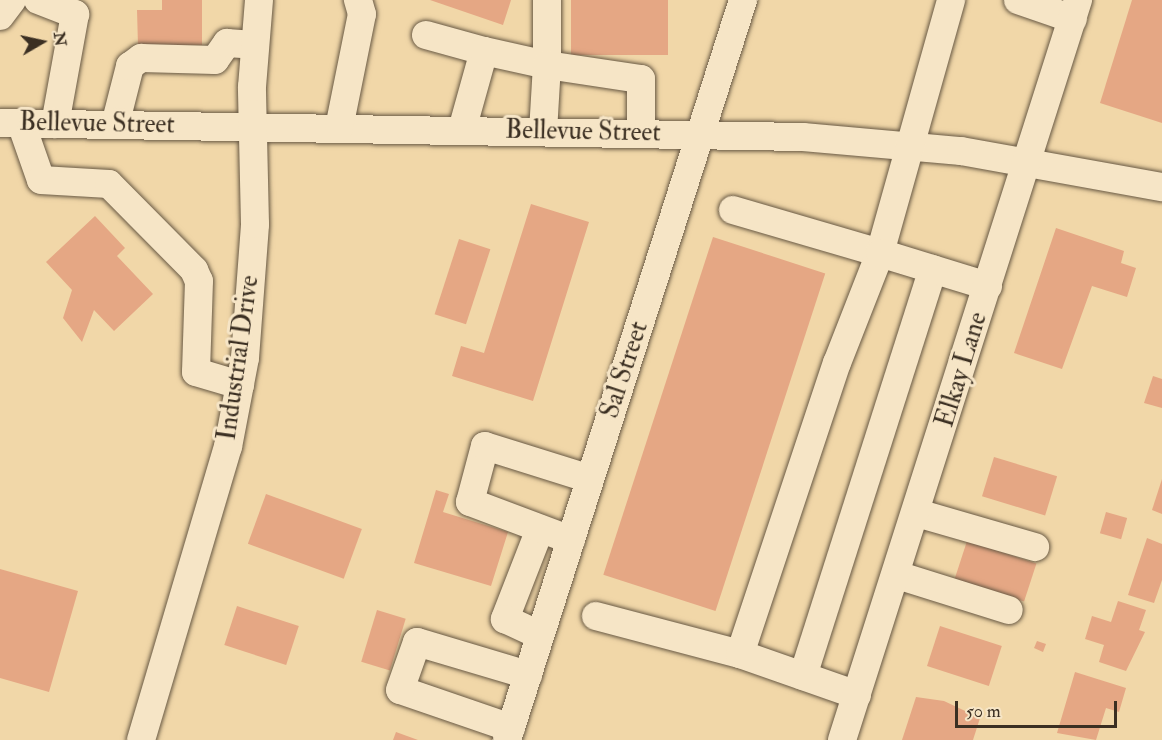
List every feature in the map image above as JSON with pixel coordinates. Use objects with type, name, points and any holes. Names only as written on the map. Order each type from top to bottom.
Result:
[{"type":"street","points":[[0,16],[12,0]]},
{"type":"street","points":[[38,0],[77,8],[55,124]]},
{"type":"street","name":"Industrial Drive","points":[[141,740],[228,447],[240,385],[255,224],[251,127],[254,45],[259,0]]},
{"type":"street","points":[[339,128],[362,14],[358,0]]},
{"type":"street","points":[[543,132],[547,65],[547,0]]},
{"type":"street","name":"Sal Street","points":[[509,734],[743,0]]},
{"type":"street","points":[[740,654],[837,363],[880,254],[906,145],[951,0]]},
{"type":"street","points":[[1018,0],[1076,9]]},
{"type":"street","name":"Elkay Lane","points":[[842,740],[917,513],[1076,9]]},
{"type":"street","points":[[426,35],[547,65],[641,79],[641,133]]},
{"type":"street","points":[[115,125],[130,66],[141,58],[215,60],[227,43],[254,45]]},
{"type":"street","points":[[462,130],[484,51]]},
{"type":"street","points":[[11,123],[41,180],[109,184],[194,270],[199,281],[196,372],[240,385]]},
{"type":"street","name":"Bellevue Street","points":[[11,123],[700,134],[906,145],[1028,163],[1162,187]]},
{"type":"street","points":[[733,210],[988,286]]},
{"type":"street","points":[[803,676],[933,269]]},
{"type":"street","points":[[570,540],[470,502],[485,446],[590,479]]},
{"type":"street","points":[[917,513],[1035,547]]},
{"type":"street","points":[[540,529],[506,619],[540,635]]},
{"type":"street","points":[[897,575],[1009,610]]},
{"type":"street","points":[[596,615],[740,654],[857,695]]},
{"type":"street","points":[[509,734],[400,690],[417,642],[528,675]]},
{"type":"building","points":[[162,0],[202,0],[202,45],[138,46],[137,10],[162,10]]},
{"type":"building","points":[[430,0],[511,0],[503,25]]},
{"type":"building","points":[[571,0],[668,0],[668,55],[571,55]]},
{"type":"building","points":[[1132,0],[1162,0],[1162,123],[1100,103]]},
{"type":"building","points":[[531,204],[589,222],[533,401],[452,376],[461,346],[484,353]]},
{"type":"building","points":[[95,216],[125,248],[117,256],[153,294],[114,331],[94,310],[82,342],[63,318],[72,290],[46,262]]},
{"type":"building","points":[[1056,228],[1124,251],[1121,263],[1136,268],[1127,297],[1092,286],[1062,369],[1014,353]]},
{"type":"building","points":[[713,237],[825,273],[716,611],[603,575]]},
{"type":"building","points":[[459,239],[490,249],[466,324],[435,314]]},
{"type":"building","points":[[1153,376],[1162,379],[1162,408],[1144,403]]},
{"type":"building","points":[[994,457],[1057,476],[1045,516],[982,496]]},
{"type":"building","points":[[1162,479],[1162,514],[1152,510]]},
{"type":"building","points":[[436,490],[449,494],[443,512],[508,532],[491,586],[414,563]]},
{"type":"building","points":[[266,494],[362,529],[344,579],[248,544]]},
{"type":"building","points":[[1106,512],[1127,518],[1121,539],[1100,533]]},
{"type":"building","points":[[1147,538],[1162,544],[1162,580],[1154,603],[1128,595]]},
{"type":"building","points":[[967,541],[1036,564],[1024,602],[955,579]]},
{"type":"building","points":[[0,569],[78,591],[49,692],[0,678]]},
{"type":"building","points":[[1118,601],[1146,610],[1139,630],[1145,632],[1126,671],[1099,662],[1104,645],[1085,639],[1092,616],[1111,622]]},
{"type":"building","points":[[237,606],[299,626],[286,665],[224,645]]},
{"type":"building","points":[[377,610],[406,619],[390,670],[361,662]]},
{"type":"building","points":[[940,626],[1002,646],[989,686],[927,666]]},
{"type":"building","points":[[1037,641],[1046,644],[1043,652],[1034,648]]},
{"type":"building","points":[[1075,672],[1126,688],[1119,712],[1106,708],[1096,740],[1057,733]]},
{"type":"building","points":[[916,697],[944,701],[980,718],[973,740],[902,740]]},
{"type":"building","points":[[396,732],[418,740],[393,740]]}]
